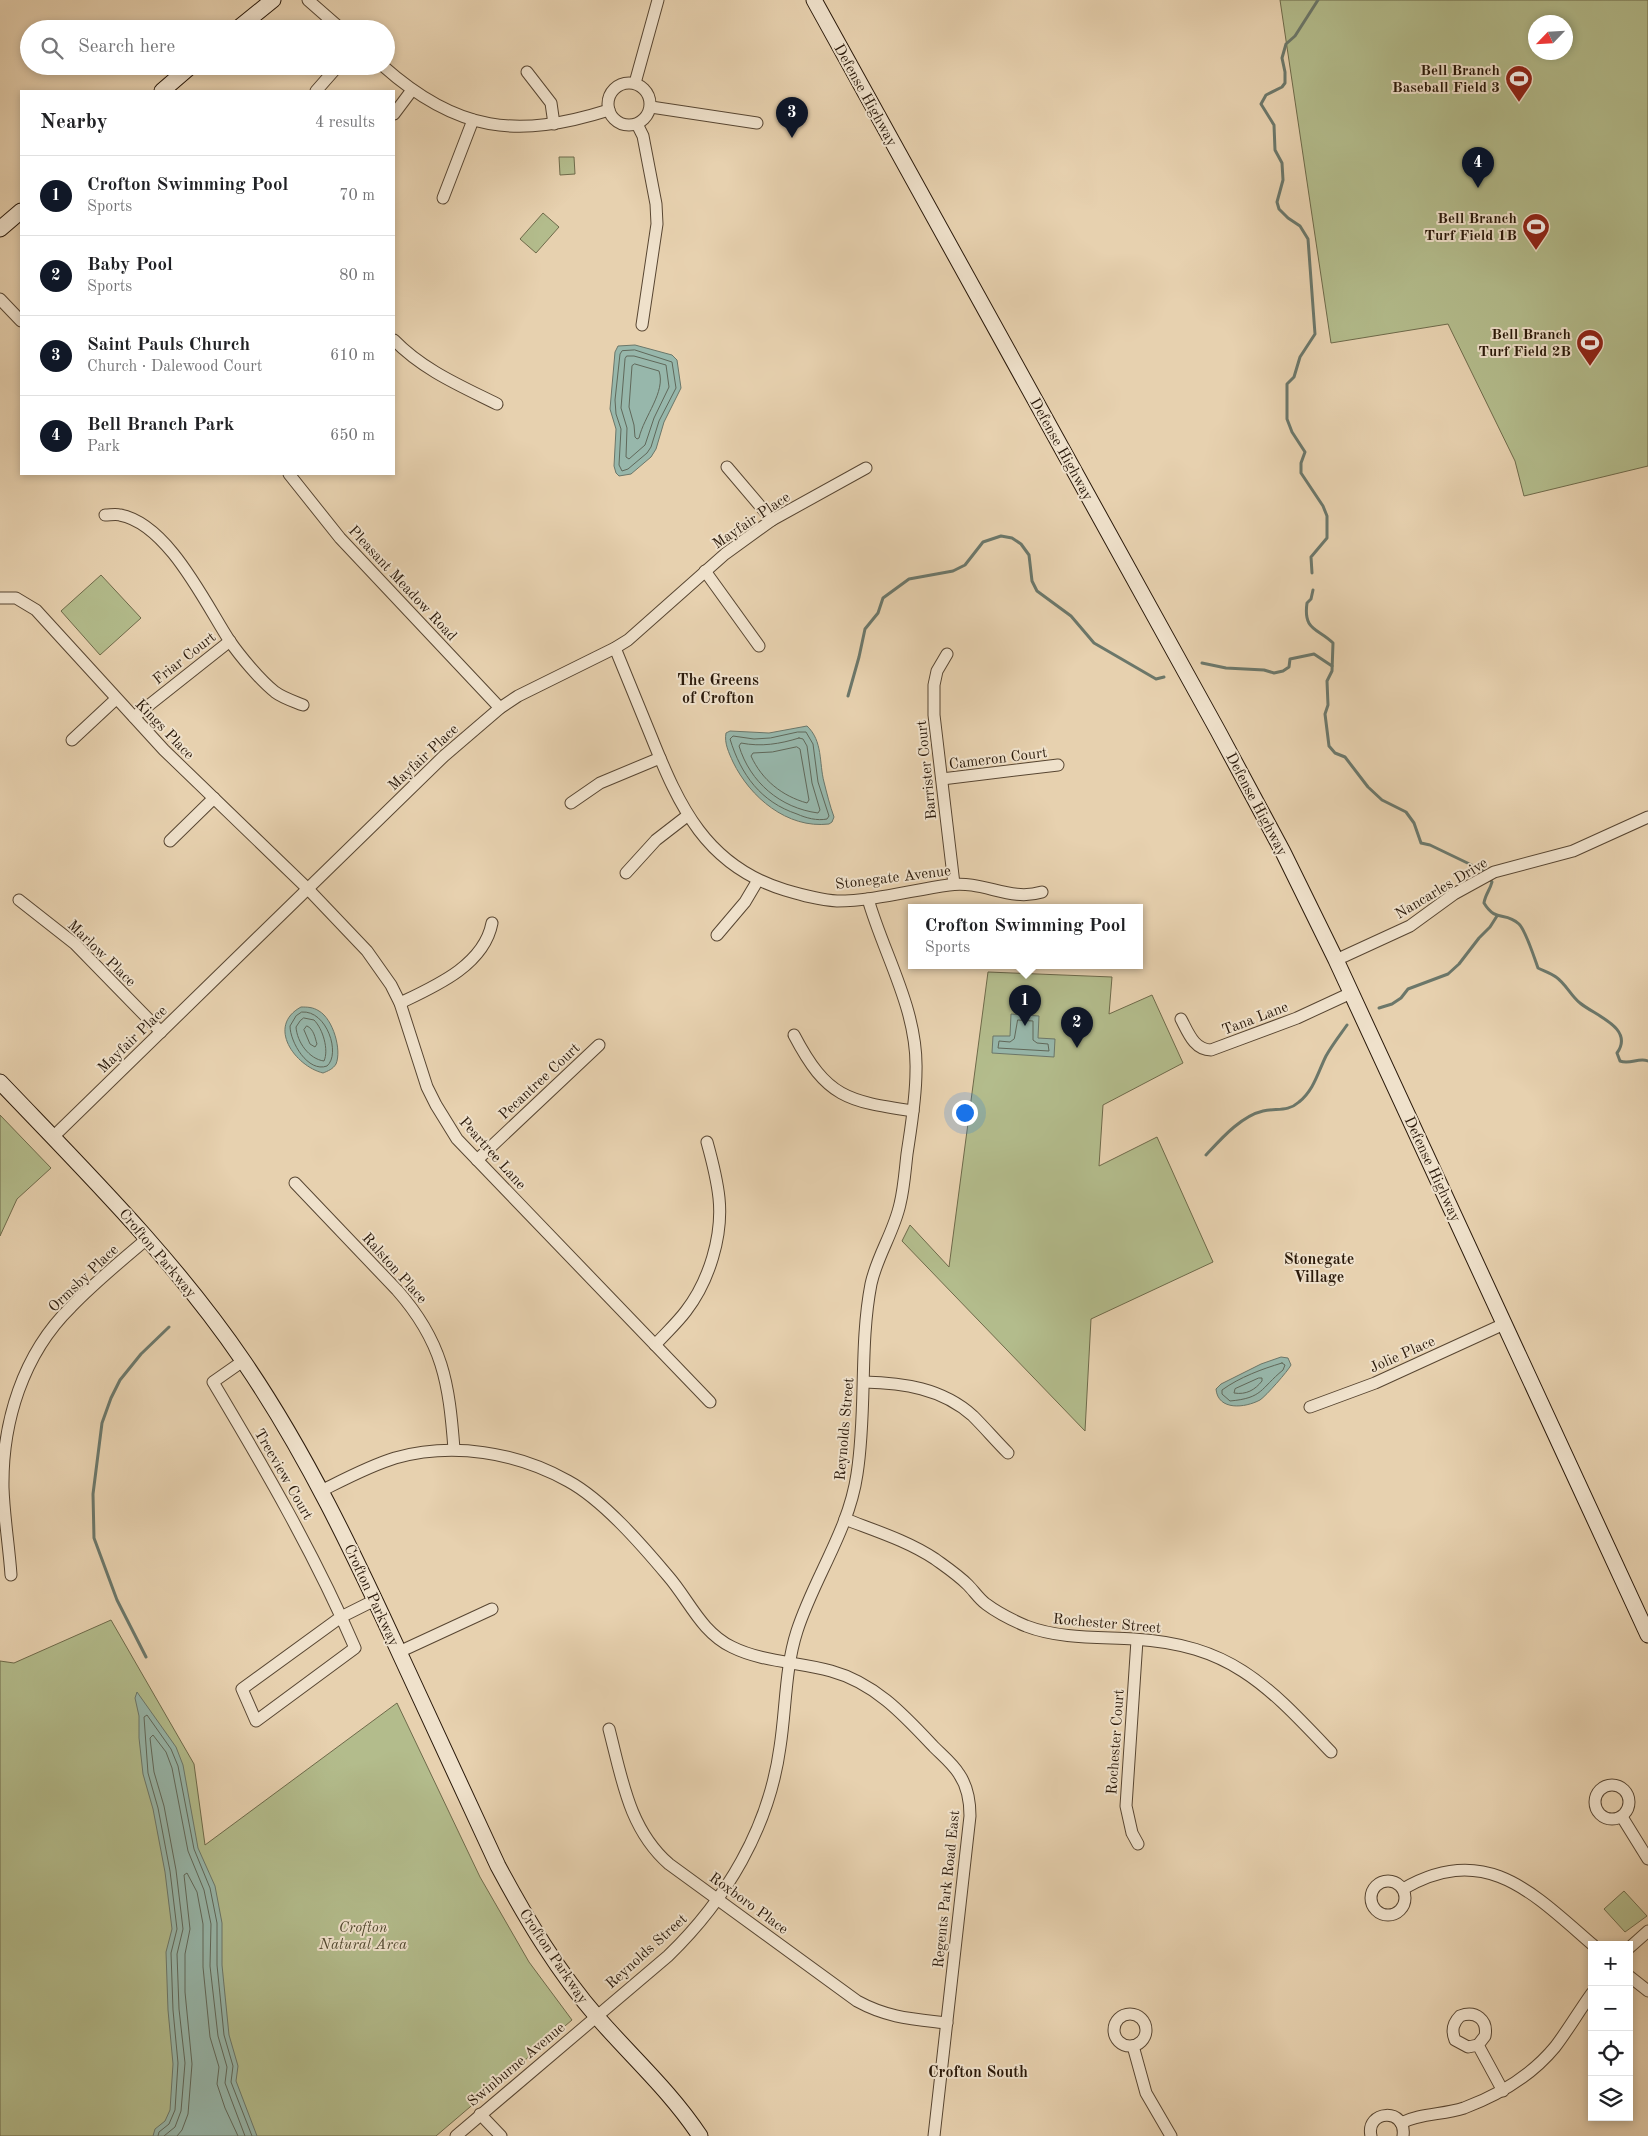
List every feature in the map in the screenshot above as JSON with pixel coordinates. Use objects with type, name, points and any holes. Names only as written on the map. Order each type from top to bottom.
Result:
[{"type":"main road","points":[[249,20],[273,0]]},
{"type":"main road","name":"Defense Highway","points":[[814,0],[1250,789],[1336,960],[1648,1635]]},
{"type":"main road","points":[[163,90],[181,75]]},
{"type":"main road","points":[[0,229],[20,212]]},
{"type":"main road","name":"Crofton Parkway","points":[[0,1082],[109,1194],[148,1238],[180,1276],[243,1361],[279,1417],[321,1491],[375,1600],[498,1866],[520,1908],[544,1947],[596,2016],[663,2088],[700,2136]]},
{"type":"street","points":[[308,0],[331,20]]},
{"type":"street","points":[[635,83],[658,0]]},
{"type":"street","points":[[527,72],[551,103],[554,124]]},
{"type":"street","points":[[317,90],[330,75]]},
{"type":"street","points":[[394,75],[412,90],[458,116],[507,126],[554,124],[576,120],[609,110]]},
{"type":"street","points":[[627,83],[635,83],[646,91],[650,98],[651,106],[644,119],[637,124],[622,124],[612,116],[608,102],[613,90],[627,83]]},
{"type":"street","points":[[395,113],[412,90]]},
{"type":"street","points":[[651,106],[757,123]]},
{"type":"street","points":[[443,198],[473,120]]},
{"type":"street","points":[[637,124],[643,136],[656,204],[657,224],[642,325]]},
{"type":"street","points":[[0,299],[20,320]]},
{"type":"street","points":[[395,341],[406,353],[434,373],[497,404]]},
{"type":"street","points":[[727,467],[772,520]]},
{"type":"street","name":"Mayfair Place","points":[[53,1137],[444,756],[500,708],[541,684],[615,648],[646,624],[705,571],[772,520],[866,468]]},
{"type":"street","name":"Pleasant Meadow Road","points":[[290,475],[340,538],[500,708]]},
{"type":"street","points":[[105,515],[121,515],[138,523],[172,552],[185,568],[230,641],[274,691],[302,705]]},
{"type":"street","points":[[705,571],[759,646]]},
{"type":"street","name":"Kings Place","points":[[0,598],[16,598],[36,610],[169,756],[308,888]]},
{"type":"street","name":"Friar Court","points":[[134,717],[230,641]]},
{"type":"street","name":"Stonegate Avenue","points":[[615,648],[677,798],[687,816],[703,836],[737,868],[758,880],[807,897],[836,901],[868,899],[954,884],[977,885],[1018,896],[1030,896],[1042,892]]},
{"type":"street","name":"Barrister Court","points":[[947,654],[937,671],[934,685],[935,723],[954,884]]},
{"type":"street","points":[[72,740],[116,699]]},
{"type":"street","points":[[571,803],[600,783],[660,758]]},
{"type":"street","name":"Cameron Court","points":[[942,780],[1058,766]]},
{"type":"street","points":[[170,841],[214,798]]},
{"type":"street","points":[[626,873],[656,840],[687,816]]},
{"type":"street","name":"Nancarles Drive","points":[[1336,960],[1410,926],[1454,894],[1494,872],[1573,850],[1648,817]]},
{"type":"street","points":[[717,935],[745,902],[758,880]]},
{"type":"street","name":"Peartree Lane","points":[[308,888],[367,951],[391,985],[400,1003],[420,1065],[436,1105],[457,1139],[710,1402]]},
{"type":"street","name":"Reynolds Street","points":[[596,2016],[668,1956],[692,1933],[718,1900],[750,1846],[773,1784],[784,1723],[789,1662],[797,1630],[853,1497],[858,1474],[868,1304],[876,1265],[900,1204],[917,1069],[915,1043],[910,1019],[903,995],[877,930],[868,899]]},
{"type":"street","name":"Marlow Place","points":[[19,900],[75,944],[161,1032]]},
{"type":"street","points":[[400,1003],[442,982],[472,959],[489,937],[492,923]]},
{"type":"street","name":"Tana Lane","points":[[1181,1019],[1189,1034],[1200,1048],[1211,1050],[1297,1018],[1351,993]]},
{"type":"street","points":[[794,1035],[814,1069],[835,1089],[863,1103],[913,1111]]},
{"type":"street","name":"Pecantree Court","points":[[477,1160],[599,1045]]},
{"type":"street","points":[[655,1345],[686,1311],[708,1272],[716,1247],[720,1200],[707,1142]]},
{"type":"street","name":"Ralston Place","points":[[295,1183],[413,1308],[426,1330],[446,1377],[454,1449]]},
{"type":"street","name":"Ormsby Place","points":[[12,1575],[3,1489],[4,1458],[8,1426],[21,1385],[33,1356],[70,1307],[148,1238]]},
{"type":"street","name":"Jolie Place","points":[[1310,1407],[1375,1383],[1504,1324]]},
{"type":"street","name":"Treeview Court","points":[[243,1361],[213,1382],[298,1528],[341,1617]]},
{"type":"street","points":[[864,1382],[906,1384],[934,1393],[972,1415],[1008,1453]]},
{"type":"street","name":"Regents Park Road East","points":[[321,1491],[361,1471],[388,1461],[424,1452],[454,1449],[513,1459],[569,1481],[618,1522],[669,1576],[692,1612],[718,1638],[732,1647],[753,1654],[832,1671],[874,1690],[906,1717],[959,1773],[967,1789],[970,1802],[970,1816],[934,2136]]},
{"type":"street","name":"Rochester Street","points":[[845,1519],[895,1538],[934,1558],[967,1584],[985,1603],[1005,1616],[1026,1626],[1050,1634],[1175,1644],[1206,1652],[1245,1672],[1281,1700],[1331,1752]]},
{"type":"street","points":[[341,1617],[354,1648],[256,1721],[242,1689],[341,1617],[375,1600]]},
{"type":"street","points":[[399,1652],[492,1609]]},
{"type":"street","name":"Rochester Court","points":[[1136,1640],[1126,1806],[1132,1832],[1138,1844]]},
{"type":"street","name":"Roxboro Place","points":[[609,1729],[630,1806],[645,1838],[656,1853],[857,2001],[870,2008],[900,2018],[947,2023]]},
{"type":"street","points":[[1622,1817],[1648,1859]]},
{"type":"street","points":[[1403,1889],[1432,1875],[1450,1871],[1471,1871],[1491,1874],[1526,1889],[1588,1941]]},
{"type":"street","points":[[1633,1944],[1648,1931]]},
{"type":"street","points":[[1633,1979],[1648,1991]]},
{"type":"street","points":[[1401,2123],[1418,2116],[1460,2109],[1503,2091],[1525,2076],[1554,2048],[1588,2000]]},
{"type":"street","name":"Swinburne Avenue","points":[[456,2136],[596,2016]]},
{"type":"street","points":[[1478,2045],[1503,2091]]},
{"type":"street","points":[[1133,2046],[1146,2093],[1171,2136]]},
{"type":"street","points":[[480,2114],[501,2136]]},
{"type":"street","points":[[1371,2136],[1370,2128],[1379,2117],[1392,2116],[1401,2123],[1403,2136]]},
{"type":"green space","points":[[1280,0],[1648,0],[1648,466],[1524,496],[1515,461],[1448,324],[1331,343]]},
{"type":"green space","points":[[559,157],[574,157],[575,174],[560,175]]},
{"type":"green space","points":[[543,213],[559,227],[536,253],[520,239]]},
{"type":"green space","points":[[101,575],[141,618],[100,655],[61,611]]},
{"type":"green space","points":[[988,972],[1112,977],[1109,1014],[1152,995],[1183,1063],[1103,1105],[1099,1166],[1157,1137],[1213,1262],[1091,1319],[1085,1431],[902,1241],[910,1225],[949,1267]]},
{"type":"green space","points":[[0,1115],[51,1168],[17,1199],[0,1236]]},
{"type":"green space","name":"Crofton Natural Area","points":[[111,1620],[194,1764],[205,1845],[397,1703],[480,1877],[529,1962],[572,2020],[436,2136],[0,2136],[0,1661],[14,1663]]},
{"type":"green space","points":[[1624,1891],[1647,1916],[1625,1932],[1604,1909]]},
{"type":"water","points":[[635,345],[672,355],[677,360],[681,388],[664,422],[656,449],[651,457],[631,474],[619,476],[614,466],[616,429],[610,409],[615,352],[618,346]]},
{"type":"water","points":[[807,726],[816,738],[818,745],[824,782],[834,817],[829,824],[799,821],[785,816],[772,808],[749,787],[740,775],[726,744],[726,733],[730,731],[769,733]]},
{"type":"water","points":[[301,1007],[314,1009],[324,1015],[335,1035],[338,1058],[332,1069],[323,1073],[303,1062],[288,1044],[285,1034],[286,1024],[291,1015]]},
{"type":"water","points":[[1011,1014],[1039,1016],[1038,1038],[1055,1039],[1054,1057],[992,1053],[993,1036],[1010,1036]]},
{"type":"water","points":[[1281,1357],[1288,1358],[1291,1365],[1260,1400],[1247,1405],[1233,1406],[1222,1401],[1218,1396],[1216,1389],[1221,1384],[1261,1364]]},
{"type":"water","points":[[137,1692],[176,1747],[183,1765],[198,1848],[215,1886],[222,1923],[222,1965],[229,2035],[238,2066],[236,2081],[257,2136],[153,2136],[155,2129],[165,2121],[170,2110],[173,2064],[168,2010],[166,1952],[172,1929],[165,1872],[153,1809],[143,1774],[139,1738],[139,1716],[135,1698]]},
{"type":"waterway","points":[[1312,573],[1311,557],[1327,538],[1327,516],[1323,506],[1301,473],[1301,463],[1305,452],[1292,432],[1287,419],[1287,384],[1294,377],[1300,357],[1315,334],[1308,239],[1300,226],[1279,209],[1277,202],[1283,180],[1282,163],[1275,150],[1274,125],[1261,104],[1266,95],[1282,87],[1285,83],[1282,58],[1286,44],[1295,36],[1318,0]]},
{"type":"waterway","points":[[848,696],[865,629],[878,613],[883,598],[909,579],[953,571],[965,565],[983,542],[1001,536],[1012,538],[1021,544],[1029,555],[1032,581],[1037,591],[1071,616],[1094,643],[1156,679],[1164,677]]},
{"type":"waterway","points":[[1313,590],[1311,599],[1307,603],[1307,619],[1313,628],[1333,643],[1332,671],[1327,681],[1328,705],[1325,714],[1329,746],[1335,753],[1345,757],[1368,787],[1382,800],[1406,812],[1414,823],[1421,843],[1430,845],[1482,870],[1492,882],[1484,903],[1488,909],[1519,924],[1527,938],[1538,968],[1556,977],[1580,1003],[1617,1029],[1621,1036],[1621,1044],[1617,1053],[1620,1061],[1648,1061]]},
{"type":"waterway","points":[[1202,663],[1226,668],[1264,670],[1274,673],[1289,667],[1290,659],[1314,654],[1332,666]]},
{"type":"waterway","points":[[1379,1008],[1392,1004],[1401,998],[1408,989],[1448,974],[1459,964],[1497,916]]},
{"type":"waterway","points":[[1206,1155],[1232,1129],[1247,1118],[1263,1111],[1291,1107],[1299,1102],[1312,1086],[1326,1056],[1347,1025]]},
{"type":"waterway","points":[[146,1657],[117,1600],[94,1538],[93,1494],[102,1423],[111,1398],[120,1380],[141,1354],[169,1327]]},
{"type":"place","name":"Bell Branch Baseball Field 3","points":[[1519,103]]},
{"type":"place","name":"Saint Pauls Church","points":[[792,138]]},
{"type":"place","name":"Bell Branch Park","points":[[1478,188]]},
{"type":"place","name":"Bell Branch Turf Field 1B","points":[[1536,251]]},
{"type":"place","name":"Bell Branch Turf Field 2B","points":[[1590,367]]},
{"type":"place","name":"Crofton Swimming Pool","points":[[1025,1026]]},
{"type":"place","name":"Baby Pool","points":[[1077,1048]]},
{"type":"district","name":"The Greens of Crofton","points":[[718,688]]},
{"type":"district","name":"Stonegate Village","points":[[1319,1267]]},
{"type":"district","name":"Crofton South","points":[[978,2071]]}]
